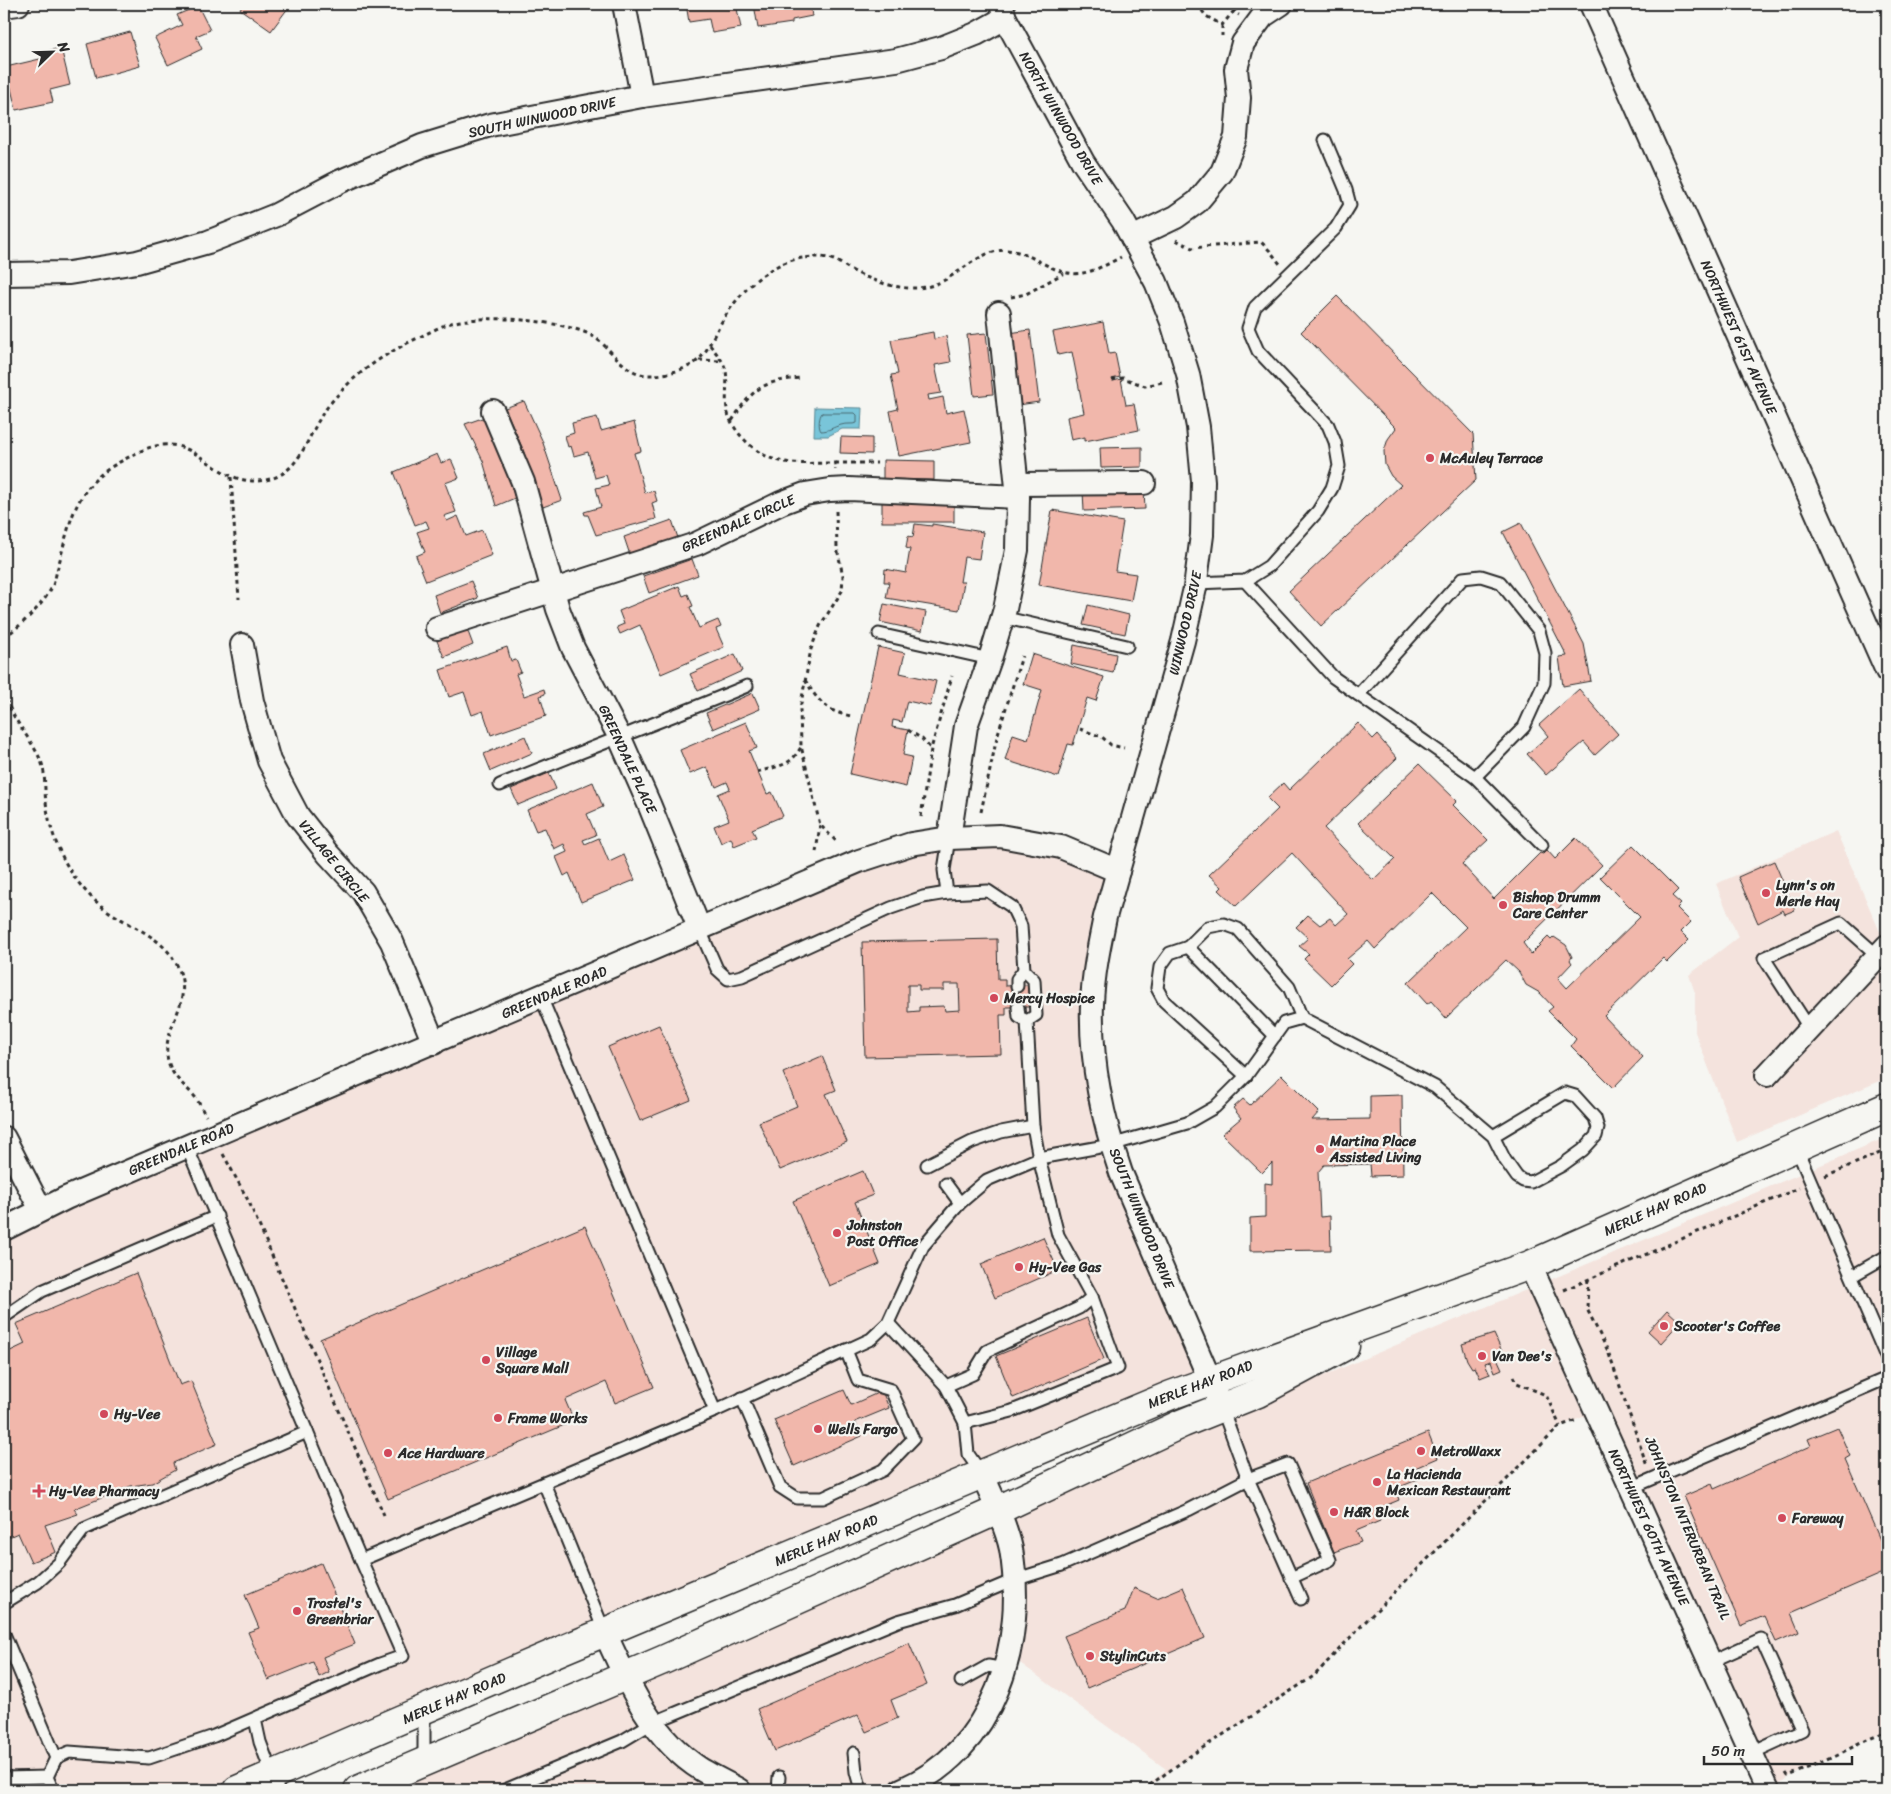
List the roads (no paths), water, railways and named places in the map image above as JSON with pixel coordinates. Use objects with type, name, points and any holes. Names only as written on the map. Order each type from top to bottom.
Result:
[{"type":"main road","name":"MERLE HAY ROAD","points":[[237,1790],[275,1783],[424,1711],[1171,1394],[1530,1265],[1887,1107]]},
{"type":"main road","name":"MERLE HAY ROAD","points":[[358,1790],[624,1676],[998,1510],[1183,1423],[1258,1392],[1422,1305]]},
{"type":"street","points":[[4,6],[18,4]]},
{"type":"street","points":[[624,4],[642,96]]},
{"type":"street","points":[[1135,243],[1159,225],[1197,202],[1222,172],[1236,136],[1239,98],[1236,69],[1243,44],[1263,16],[1281,4]]},
{"type":"street","name":"NORTHWEST 61ST AVENUE","points":[[1591,4],[1887,671]]},
{"type":"street","name":"SOUTH WINWOOD DRIVE","points":[[4,274],[70,273],[137,262],[208,242],[276,215],[341,182],[422,146],[490,125],[642,96],[896,60],[941,48],[976,34],[1003,11]]},
{"type":"street","name":"NORTH WINWOOD DRIVE","points":[[1003,11],[1083,162],[1123,221],[1156,282]]},
{"type":"street","name":"WINWOOD DRIVE","points":[[1150,758],[1183,641],[1196,583],[1202,535],[1203,480],[1198,427],[1188,374],[1172,322],[1156,282]]},
{"type":"street","points":[[949,838],[966,726],[990,659],[1010,587],[1017,550],[1018,490],[999,313]]},
{"type":"street","name":"GREENDALE PLACE","points":[[493,411],[523,482],[553,590],[573,648],[619,736],[700,930]]},
{"type":"street","name":"GREENDALE CIRCLE","points":[[553,590],[696,544],[781,503],[805,494],[836,490],[1018,490],[1144,483]]},
{"type":"street","points":[[437,628],[553,590]]},
{"type":"street","name":"VILLAGE CIRCLE","points":[[242,645],[252,701],[269,760],[298,816],[328,854],[363,892],[392,942],[434,1043]]},
{"type":"street","name":"SOUTH WINWOOD DRIVE","points":[[1150,758],[1105,917],[1096,960],[1092,1003],[1092,1047],[1098,1090],[1111,1145],[1121,1173],[1222,1408]]},
{"type":"street","name":"GREENDALE ROAD","points":[[4,1229],[41,1210],[859,862],[911,844],[949,838],[1000,836],[1061,847],[1118,870]]},
{"type":"street","points":[[1767,1075],[1882,951]]},
{"type":"street","points":[[4,1138],[41,1210]]},
{"type":"street","name":"NORTHWEST 60TH AVENUE","points":[[1530,1265],[1710,1662],[1762,1749],[1768,1790]]},
{"type":"street","points":[[900,1790],[941,1766],[956,1753],[981,1722],[1000,1686],[1009,1655],[1015,1601],[1010,1548],[998,1510],[982,1474]]},
{"type":"street","points":[[605,1633],[624,1676],[652,1723],[666,1740],[700,1769],[739,1790]]},
{"type":"lane","points":[[1196,583],[1244,581],[1269,566],[1318,512],[1332,488],[1339,466],[1335,442],[1328,425],[1258,351],[1248,328],[1255,307],[1336,228],[1350,205],[1346,190],[1325,140]]},
{"type":"lane","points":[[1358,695],[1463,578],[1481,576],[1500,582],[1539,631],[1545,653],[1544,683],[1524,727],[1475,777]]},
{"type":"lane","points":[[1244,581],[1333,677],[1475,777],[1542,845]]},
{"type":"lane","points":[[1002,617],[1127,646]]},
{"type":"lane","points":[[880,634],[990,659]]},
{"type":"lane","points":[[500,785],[747,686]]},
{"type":"lane","points":[[947,893],[944,870],[949,838]]},
{"type":"lane","points":[[700,930],[717,969],[728,979],[742,976],[891,908],[923,897],[947,893],[988,891],[1012,907],[1021,926],[1024,970],[1034,980],[1036,1006],[1036,1015],[1027,1021]]},
{"type":"lane","points":[[1810,1029],[1764,958],[1841,923],[1882,951]]},
{"type":"lane","points":[[1246,1076],[1164,1001],[1158,988],[1160,967],[1170,953],[1188,947],[1208,927],[1224,924],[1238,929],[1289,987],[1302,1018],[1435,1087],[1493,1136],[1505,1160],[1517,1177],[1523,1181],[1531,1182],[1561,1166],[1583,1150],[1596,1136],[1598,1128],[1595,1118],[1575,1096],[1565,1093],[1493,1136]]},
{"type":"lane","points":[[1188,947],[1275,1036]]},
{"type":"lane","points":[[1017,986],[1017,979],[1024,970]]},
{"type":"lane","points":[[541,997],[715,1411]]},
{"type":"lane","points":[[1018,1007],[1019,1017],[1027,1021]]},
{"type":"lane","points":[[360,1560],[715,1411],[870,1339],[888,1323],[923,1246],[960,1203],[988,1180],[1039,1158],[1111,1145],[1187,1123],[1215,1107],[1246,1076],[1284,1022],[1302,1018]]},
{"type":"lane","points":[[966,1423],[1012,1411],[1118,1368],[1092,1297],[1058,1235],[1033,1126],[1027,1021]]},
{"type":"lane","points":[[928,1165],[972,1142],[1001,1132],[1033,1126]]},
{"type":"lane","points":[[1796,1146],[1887,1359]]},
{"type":"lane","points":[[47,1777],[56,1758],[68,1752],[149,1758],[214,1736],[402,1656],[360,1560],[188,1147]]},
{"type":"lane","points":[[946,1184],[960,1203]]},
{"type":"lane","points":[[4,1317],[42,1291],[217,1216]]},
{"type":"lane","points":[[1852,1276],[1887,1256]]},
{"type":"lane","points":[[946,1386],[973,1374],[987,1351],[1079,1308],[1092,1297]]},
{"type":"lane","points":[[888,1323],[946,1386],[966,1423],[968,1454],[982,1474]]},
{"type":"lane","points":[[742,1398],[780,1487],[797,1498],[823,1498],[832,1494],[883,1470],[913,1439],[892,1390],[858,1380],[846,1350]]},
{"type":"lane","points":[[1631,1488],[1887,1378]]},
{"type":"lane","points":[[1222,1408],[1248,1479],[1301,1599]]},
{"type":"lane","points":[[4,1602],[38,1582],[59,1563],[84,1529],[307,1432]]},
{"type":"lane","points":[[505,1790],[622,1741],[652,1723],[898,1621],[955,1605],[1014,1580],[1062,1565],[1202,1503],[1248,1479],[1288,1464],[1330,1560],[1291,1578]]},
{"type":"lane","points":[[544,1483],[605,1633]]},
{"type":"lane","points":[[4,1634],[56,1758]]},
{"type":"lane","points":[[1710,1662],[1761,1639],[1802,1730],[1762,1749]]},
{"type":"lane","points":[[961,1681],[988,1666],[1005,1669]]},
{"type":"lane","points":[[424,1711],[424,1762]]},
{"type":"lane","points":[[255,1719],[260,1742],[275,1783]]},
{"type":"lane","points":[[854,1753],[856,1772],[861,1790]]},
{"type":"lane","points":[[4,1778],[47,1777]]},
{"type":"lane","points":[[47,1777],[53,1790]]},
{"type":"lane","points":[[778,1790],[779,1777]]},
{"type":"water","points":[[815,407],[862,408],[861,429],[842,429],[828,436],[814,436]]},
{"type":"place","name":"McAuley Terrace","points":[[1430,458]]},
{"type":"place","name":"Lynn's on Merle Hay","points":[[1766,893]]},
{"type":"place","name":"Bishop Drumm Care Center","points":[[1503,905]]},
{"type":"place","name":"Mercy Hospice","points":[[994,998]]},
{"type":"place","name":"Martina Place Assisted Living","points":[[1320,1149]]},
{"type":"place","name":"Johnston Post Office","points":[[837,1233]]},
{"type":"place","name":"Hy-Vee Gas","points":[[1019,1267]]},
{"type":"place","name":"Scooter's Coffee","points":[[1664,1326]]},
{"type":"place","name":"Van Dee's","points":[[1482,1356]]},
{"type":"place","name":"Village Square Mall","points":[[486,1360]]},
{"type":"place","name":"Hy-Vee","points":[[104,1414]]},
{"type":"place","name":"Frame Works","points":[[498,1418]]},
{"type":"place","name":"Wells Fargo","points":[[818,1429]]},
{"type":"place","name":"MetroWaxx","points":[[1421,1451]]},
{"type":"place","name":"Ace Hardware","points":[[388,1453]]},
{"type":"place","name":"La Hacienda Mexican Restaurant","points":[[1377,1482]]},
{"type":"place","name":"Hy-Vee Pharmacy","points":[[39,1491]]},
{"type":"place","name":"H&R Block","points":[[1334,1512]]},
{"type":"place","name":"Fareway","points":[[1782,1518]]},
{"type":"place","name":"Trostel's Greenbriar","points":[[297,1611]]},
{"type":"place","name":"StylinCuts","points":[[1090,1656]]}]
